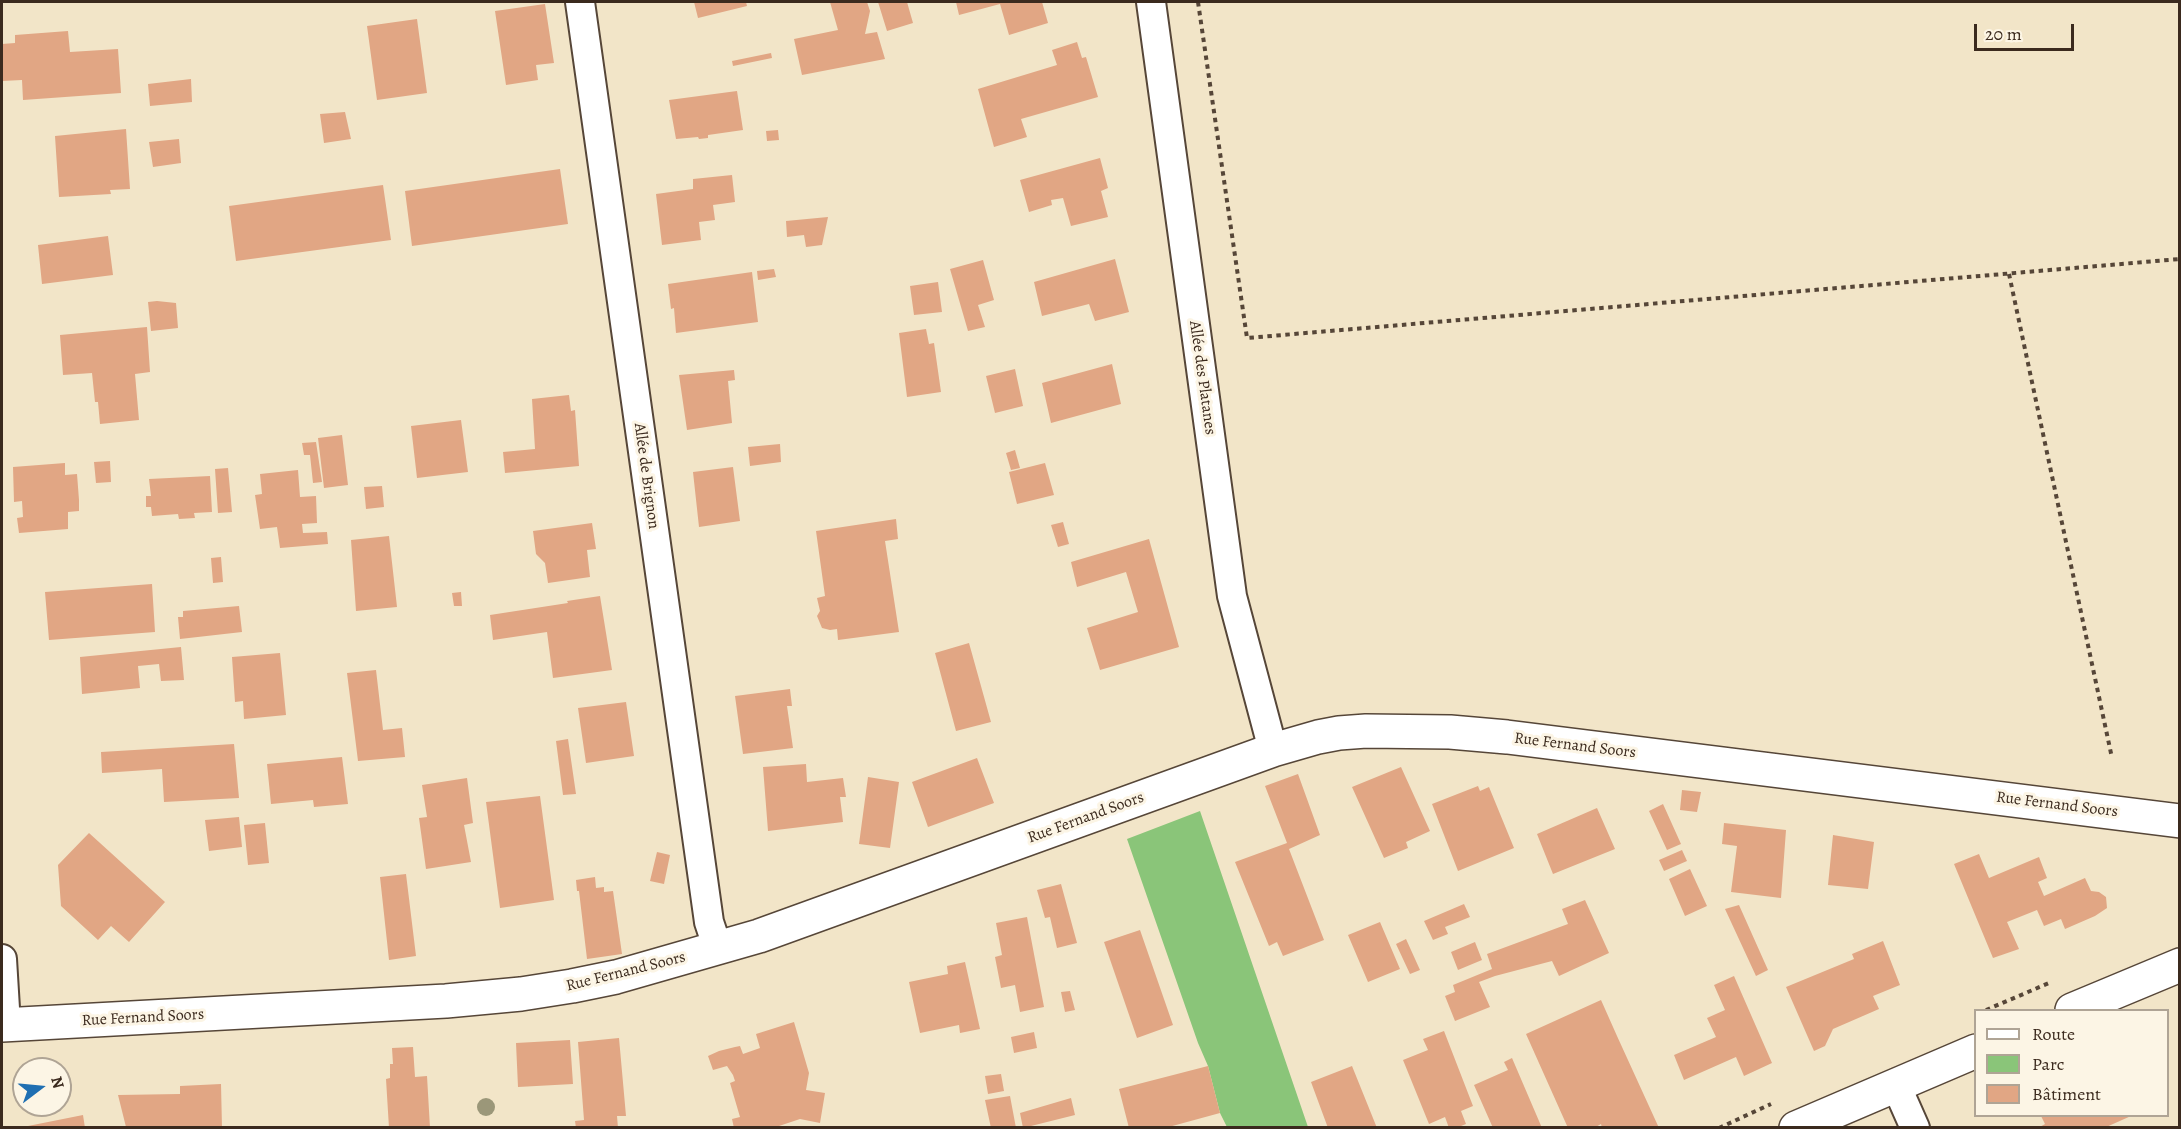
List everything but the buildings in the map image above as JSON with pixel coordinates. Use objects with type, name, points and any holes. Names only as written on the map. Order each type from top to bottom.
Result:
[{"type":"street","name":"Allée de Brignon","points":[[580,2],[707,910],[718,949]]},
{"type":"street","name":"Allée des Platanes","points":[[1151,2],[1232,596],[1273,750]]},
{"type":"street","name":"Rue Fernand Soors","points":[[4,1025],[434,1002],[521,994],[616,977],[718,949],[811,918],[1273,750],[1339,733],[1450,732],[2180,821]]},
{"type":"street","points":[[2,959],[4,1025]]},
{"type":"street","points":[[2077,1009],[2180,965]]},
{"type":"street","points":[[1796,1128],[1974,1052]]},
{"type":"street","points":[[1896,1085],[1915,1128]]},
{"type":"path","points":[[1198,2],[1247,338],[2180,259]]},
{"type":"path","points":[[2009,274],[2112,758]]},
{"type":"green space","points":[[1200,811],[1308,1127],[1227,1127],[1220,1113],[1208,1066],[1127,839]]}]
